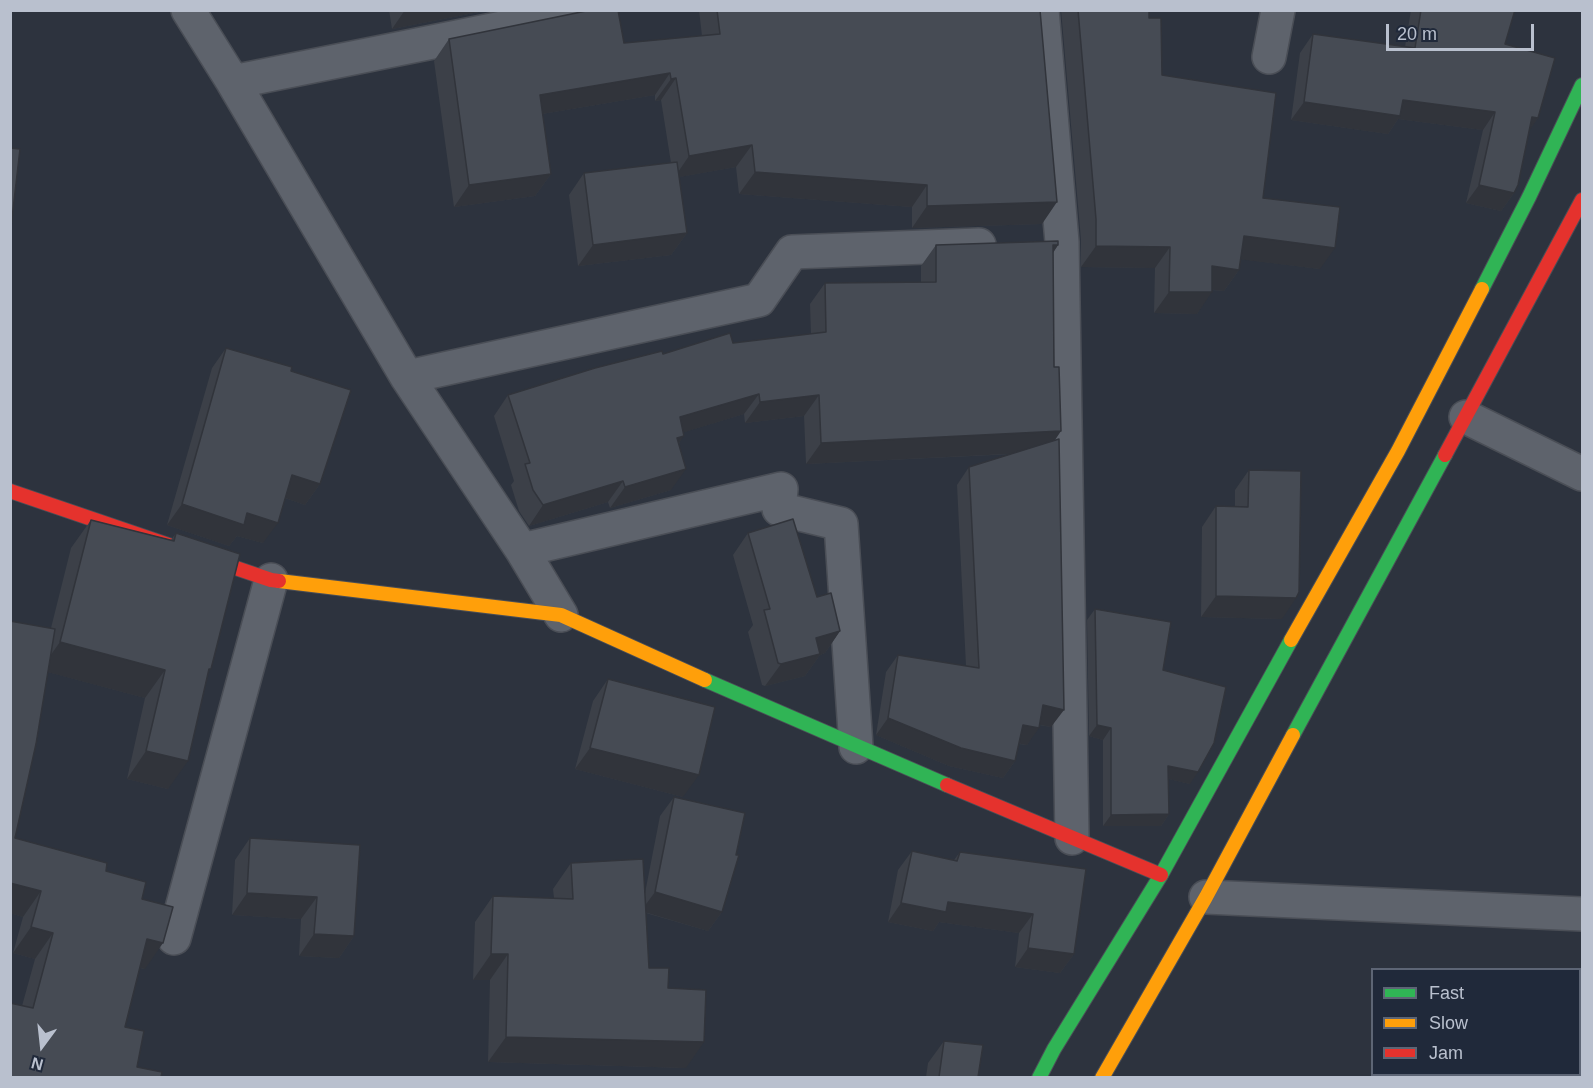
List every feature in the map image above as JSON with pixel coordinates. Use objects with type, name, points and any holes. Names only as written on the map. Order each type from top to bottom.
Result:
[{"type":"main road","points":[[1039,1077],[1161,875],[1246,719],[1398,451],[1529,197],[1582,85]]},
{"type":"main road","points":[[1102,1077],[1206,897],[1582,200]]},
{"type":"main road","points":[[10,491],[271,580],[561,615],[856,747],[1161,875]]},
{"type":"street","points":[[188,10],[233,81],[407,377],[522,550],[561,615]]},
{"type":"street","points":[[233,81],[592,10]]},
{"type":"street","points":[[1042,10],[1072,838]]},
{"type":"street","points":[[1269,57],[1278,10]]},
{"type":"street","points":[[407,377],[759,300],[792,252],[1003,244]]},
{"type":"street","points":[[1466,417],[1582,474]]},
{"type":"street","points":[[522,550],[781,489],[779,509],[840,524],[856,747]]},
{"type":"street","points":[[174,938],[271,580]]},
{"type":"street","points":[[1206,897],[1582,914]]},
{"type":"building","points":[[591,10],[618,10],[624,43],[720,34],[717,10],[1040,10],[1057,202],[927,206],[927,185],[755,172],[752,145],[689,156],[676,78],[671,79],[670,73],[540,95],[551,174],[469,185],[449,39]]},
{"type":"building","points":[[1078,10],[1149,10],[1149,18],[1161,18],[1162,75],[1276,93],[1263,198],[1340,207],[1335,248],[1244,236],[1239,270],[1212,266],[1212,292],[1169,292],[1170,247],[1096,246],[1096,219]]},
{"type":"building","points":[[1421,10],[1515,10],[1505,44],[1555,58],[1538,118],[1532,117],[1518,185],[1514,193],[1479,185],[1495,112],[1403,100],[1400,116],[1304,102],[1313,34],[1415,48]]},
{"type":"building","points":[[10,148],[20,149],[10,236]]},
{"type":"building","points":[[677,162],[687,233],[593,245],[584,173]]},
{"type":"building","points":[[1058,241],[1058,245],[1053,245],[1054,367],[1059,367],[1061,431],[821,443],[819,395],[760,402],[759,394],[680,417],[684,436],[677,438],[686,469],[625,487],[623,481],[543,505],[533,490],[525,464],[530,463],[508,395],[595,368],[662,351],[663,354],[730,333],[733,343],[826,332],[825,283],[936,282],[936,245]]},
{"type":"building","points":[[226,348],[292,367],[291,371],[351,390],[320,484],[292,475],[278,523],[247,513],[244,525],[182,504]]},
{"type":"building","points":[[1059,439],[1064,710],[1043,705],[1039,728],[1023,725],[1015,761],[961,748],[888,718],[898,655],[979,668],[969,467]]},
{"type":"building","points":[[1249,470],[1301,471],[1299,592],[1296,598],[1216,596],[1216,506],[1248,507]]},
{"type":"building","points":[[793,519],[817,597],[831,593],[840,631],[816,638],[820,654],[781,664],[778,663],[764,610],[770,609],[748,533]]},
{"type":"building","points":[[91,520],[174,541],[176,533],[240,554],[211,669],[209,669],[188,761],[146,751],[165,670],[60,642]]},
{"type":"building","points":[[1095,609],[1171,622],[1163,670],[1226,687],[1214,743],[1198,772],[1168,766],[1169,814],[1111,815],[1111,728],[1097,725]]},
{"type":"building","points":[[10,621],[55,629],[36,744],[15,838],[107,863],[106,871],[146,882],[142,899],[173,907],[163,943],[147,939],[125,1027],[144,1031],[137,1067],[162,1072],[161,1077],[10,1077],[10,1003],[33,1008],[53,933],[31,927],[41,891],[10,883]]},
{"type":"building","points":[[608,679],[715,707],[699,775],[590,748]]},
{"type":"building","points":[[674,797],[745,813],[736,855],[739,855],[722,912],[655,892]]},
{"type":"building","points":[[250,838],[360,845],[354,936],[314,934],[317,897],[247,893]]},
{"type":"building","points":[[912,851],[957,861],[960,852],[1086,869],[1074,954],[1028,948],[1033,914],[948,902],[946,912],[901,903]]},
{"type":"building","points":[[643,859],[649,968],[669,968],[668,988],[706,990],[704,1042],[506,1037],[508,954],[491,954],[493,896],[573,899],[571,863]]},
{"type":"building","points":[[1582,1007],[1582,1065],[1581,1064]]},
{"type":"building","points":[[944,1041],[983,1045],[978,1077],[939,1077]]},
{"type":"traffic: fast","points":[[1482,289],[1582,85]]},
{"type":"traffic: fast","points":[[1293,735],[1445,455]]},
{"type":"traffic: fast","points":[[1039,1078],[1054,1049],[1161,875],[1291,640]]},
{"type":"traffic: fast","points":[[705,680],[947,785]]},
{"type":"traffic: slow","points":[[1291,640],[1398,451],[1482,289]]},
{"type":"traffic: slow","points":[[279,581],[561,615],[705,680]]},
{"type":"traffic: slow","points":[[1102,1078],[1206,897],[1293,735]]},
{"type":"traffic: jam","points":[[1445,455],[1582,200]]},
{"type":"traffic: jam","points":[[10,491],[279,581]]},
{"type":"traffic: jam","points":[[947,785],[1161,875]]}]
